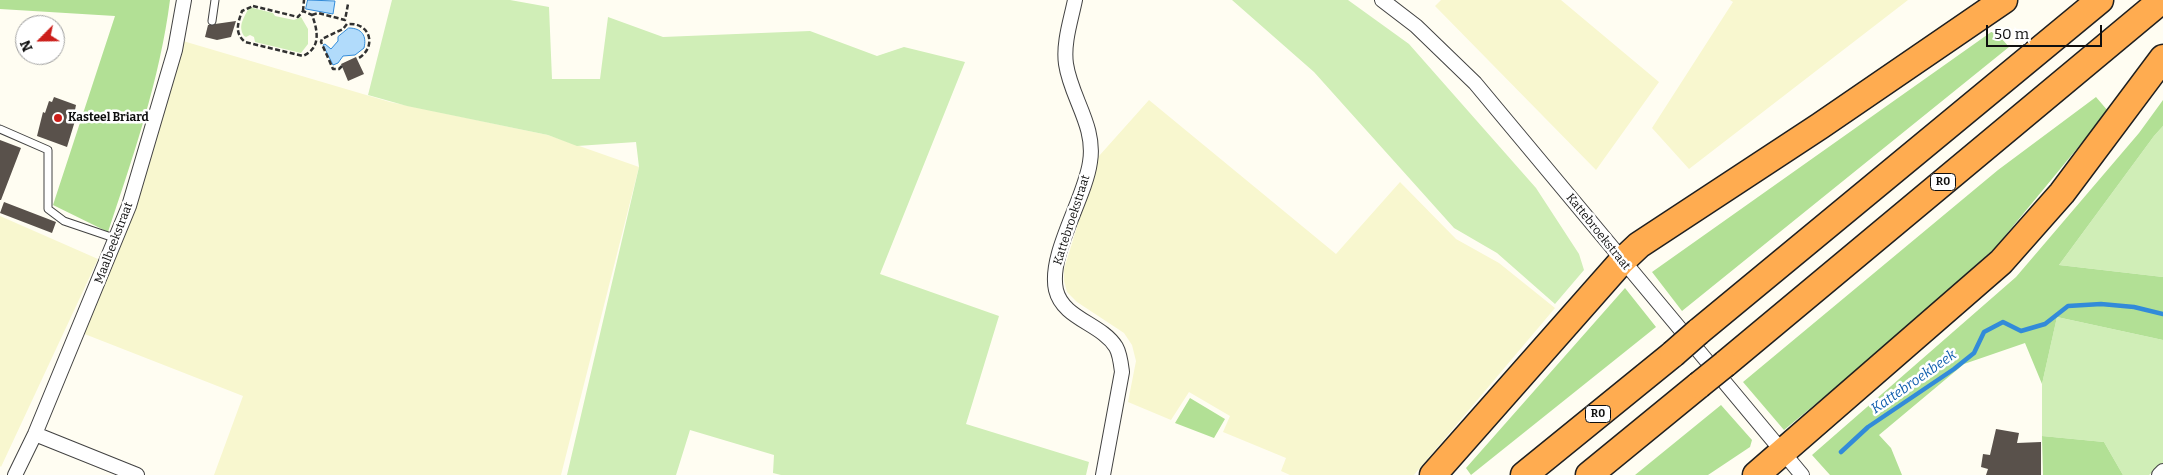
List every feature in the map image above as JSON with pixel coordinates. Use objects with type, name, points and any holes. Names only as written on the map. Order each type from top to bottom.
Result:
[{"type":"highway","points":[[1433,475],[1622,261],[1639,246],[1828,121],[2004,0]]},
{"type":"highway","name":"R0","points":[[1524,475],[2100,0]]},
{"type":"highway","name":"R0","points":[[1589,475],[2162,0]]},
{"type":"highway","points":[[1756,475],[2001,262],[2062,194],[2163,58]]},
{"type":"street","name":"Maalbeekstraat","points":[[15,475],[35,434],[129,206],[175,50],[184,0]]},
{"type":"street","name":"Kattebroekstraat","points":[[1075,0],[1065,49],[1066,65],[1088,130],[1091,148],[1090,164],[1057,262],[1054,279],[1056,292],[1062,303],[1106,336],[1117,348],[1120,359],[1122,372],[1103,475]]},
{"type":"street","name":"Kattebroekstraat","points":[[1382,0],[1416,26],[1475,83],[1802,475]]},
{"type":"street","points":[[35,434],[137,475]]},
{"type":"street","points":[[2159,475],[2163,471]]},
{"type":"lane","points":[[212,20],[216,0]]},
{"type":"lane","points":[[0,129],[48,150],[48,209],[64,220],[117,239]]},
{"type":"path","points":[[304,0],[303,10],[298,17],[253,6],[242,11],[237,28],[238,33],[245,42],[303,56],[320,39],[343,29],[347,24]]},
{"type":"path","points":[[347,24],[345,20],[348,4]]},
{"type":"path","points":[[303,10],[312,15],[333,69],[339,69],[342,66]]},
{"type":"path","points":[[312,15],[318,13],[345,20]]},
{"type":"path","points":[[347,24],[357,24],[367,30],[369,37],[366,50],[357,59]]},
{"type":"green space","points":[[0,0],[170,0],[153,88],[108,232],[53,205],[115,16],[0,9]]},
{"type":"green space","points":[[392,0],[510,0],[549,7],[552,79],[600,79],[608,17],[663,37],[810,31],[877,56],[904,47],[965,62],[880,274],[999,316],[966,424],[1089,462],[1086,475],[781,475],[773,473],[774,455],[690,430],[676,475],[567,475],[639,167],[636,142],[577,146],[548,135],[407,106],[368,95]]},
{"type":"green space","points":[[1232,0],[1348,0],[1409,44],[1536,188],[1579,254],[1584,270],[1555,304],[1497,253],[1454,228],[1314,72]]},
{"type":"green space","points":[[1441,0],[1561,0],[1659,82],[1596,170],[1435,6]]},
{"type":"green space","points":[[1730,0],[1908,0],[1689,169],[1652,128],[1733,2]]},
{"type":"green space","points":[[249,7],[294,20],[301,17],[308,29],[308,44],[301,53],[255,42],[254,37],[250,35],[244,36],[241,25]]},
{"type":"green space","points":[[1994,30],[2009,47],[1682,311],[1652,272]]},
{"type":"green space","points":[[183,41],[390,102],[548,135],[639,167],[561,475],[214,475],[243,396],[82,333]]},
{"type":"green space","points":[[2096,97],[2108,111],[1995,248],[1875,355],[1784,430],[1743,382],[1998,170]]},
{"type":"green space","points":[[1149,100],[1336,254],[1400,182],[1456,239],[1499,263],[1555,308],[1414,475],[1290,475],[1281,471],[1286,458],[1223,432],[1230,416],[1189,392],[1171,420],[1128,402],[1136,361],[1132,345],[1124,333],[1077,302],[1067,292],[1064,281],[1064,269],[1099,156]]},
{"type":"green space","points":[[2163,100],[2163,126],[2059,265],[2163,277],[2163,340],[2057,317],[2042,384],[2025,343],[1964,364],[1879,435],[1891,448],[1902,475],[1830,475],[1812,455],[2016,277],[2139,133]]},
{"type":"green space","points":[[2163,126],[2163,277],[2059,265],[2154,136]]},
{"type":"green space","points":[[0,216],[98,259],[1,467],[0,466]]},
{"type":"green space","points":[[1625,288],[1656,327],[1471,475],[1466,468]]},
{"type":"green space","points":[[2057,317],[2163,340],[2163,463],[2149,475],[2123,475],[2104,442],[2042,436],[2042,384]]},
{"type":"green space","points":[[1190,398],[1225,419],[1214,438],[1175,423]]},
{"type":"green space","points":[[1721,405],[1752,440],[1750,447],[1708,475],[1635,475]]},
{"type":"green space","points":[[2042,436],[2104,442],[2123,475],[2043,475]]},
{"type":"water","points":[[308,0],[335,1],[333,14],[306,9]]},
{"type":"water","points":[[349,28],[357,29],[364,36],[364,48],[355,55],[343,56],[338,63],[333,65],[323,45],[325,44],[331,49],[338,41],[338,37]]},
{"type":"building","points":[[236,21],[231,37],[217,40],[205,37],[208,25]]},
{"type":"building","points":[[356,57],[364,74],[348,81],[341,64]]},
{"type":"building","name":"Kasteel Briard","points":[[54,97],[76,105],[75,110],[78,111],[67,147],[37,136],[43,112],[45,113],[49,101],[52,102]]},
{"type":"building","points":[[0,140],[21,148],[1,200],[0,200]]},
{"type":"building","points":[[4,202],[56,222],[52,233],[0,213]]},
{"type":"building","points":[[1996,429],[2019,433],[2017,443],[2041,442],[2041,475],[1986,475],[1988,469],[1981,467],[1983,454],[1990,455]]},
{"type":"waterway","name":"Kattebroekbeek","points":[[1841,452],[1868,427],[1954,369],[1974,353],[1984,332],[2003,322],[2021,331],[2045,324],[2068,306],[2101,304],[2134,307],[2163,314]]},
{"type":"place","name":"Kasteel Briard","points":[[58,118]]}]
